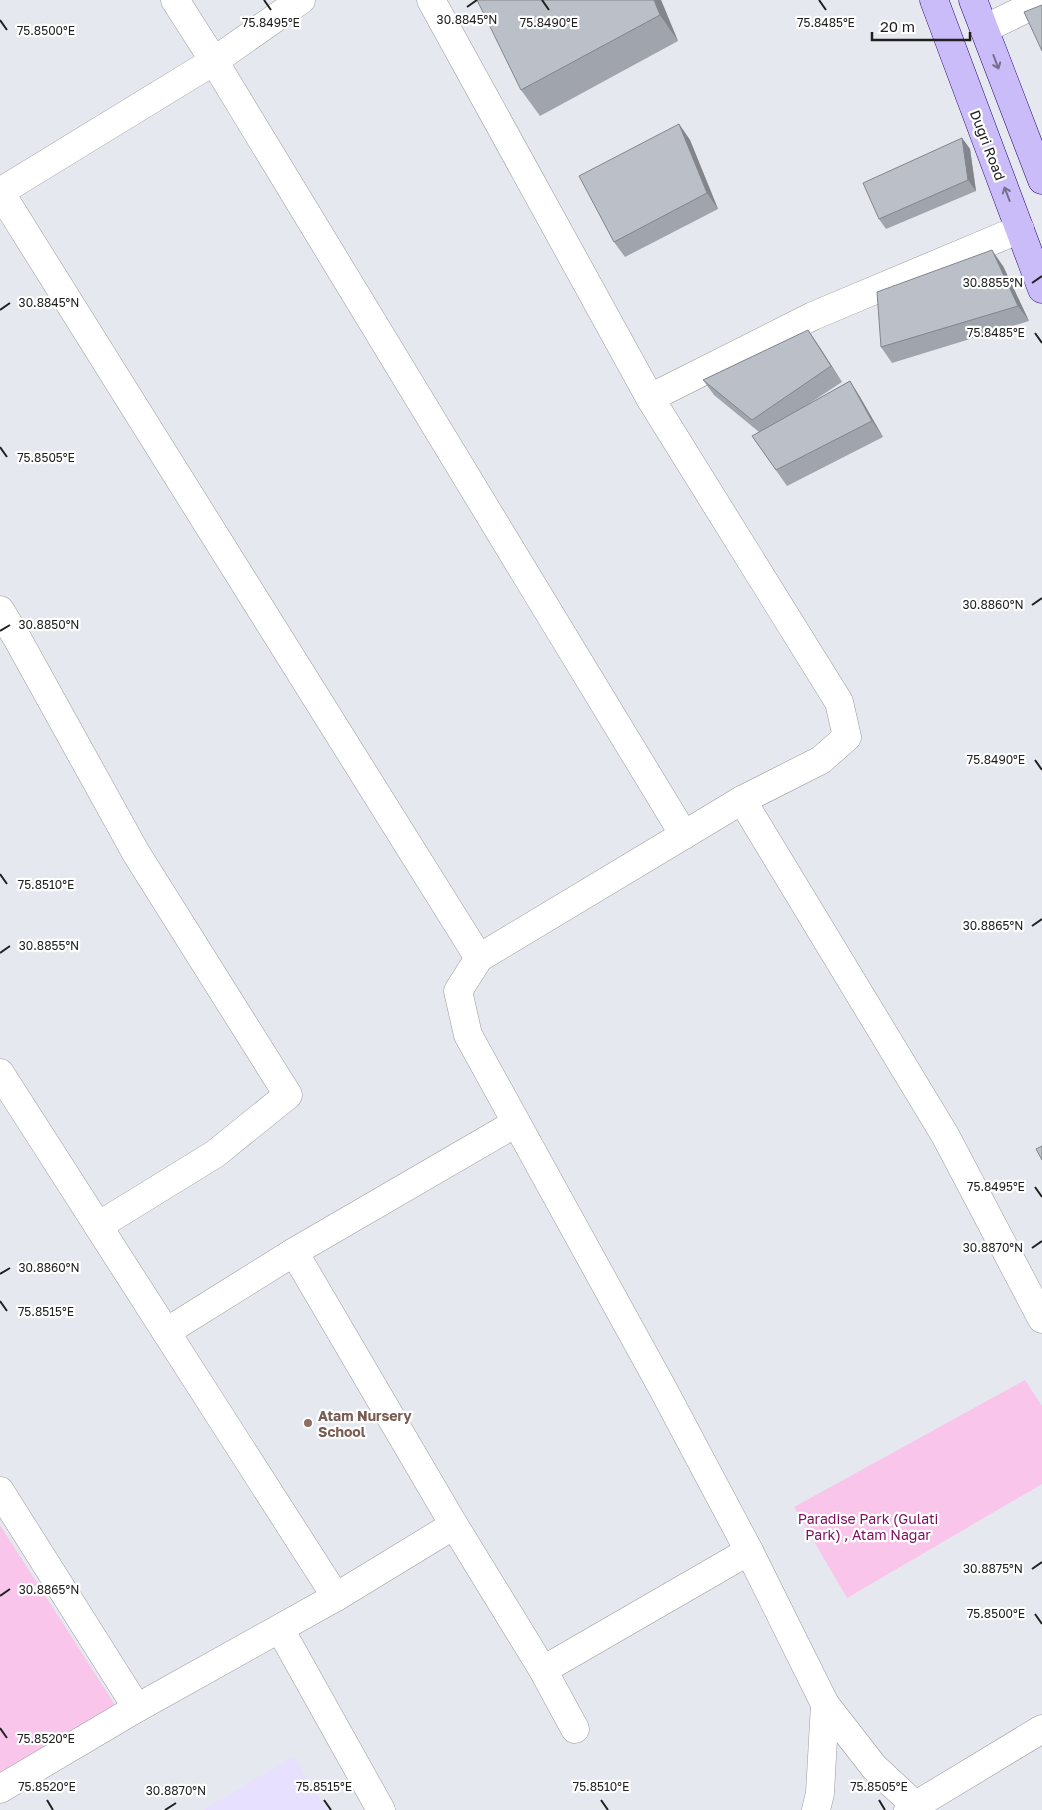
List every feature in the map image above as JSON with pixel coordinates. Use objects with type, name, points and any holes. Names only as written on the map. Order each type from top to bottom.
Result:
[{"type":"street","points":[[175,0],[214,61],[684,835]]},
{"type":"street","points":[[301,0],[214,61],[0,192],[479,958]]},
{"type":"street","points":[[431,0],[650,398],[839,702],[847,736],[821,760],[742,800],[479,958],[458,991],[468,1035],[749,1551],[824,1704],[874,1767],[912,1808],[1042,1729]]},
{"type":"street","name":"Dugri Road","points":[[934,0],[1042,289]]},
{"type":"street","points":[[973,0],[1042,180]]},
{"type":"street","points":[[984,29],[1042,1]]},
{"type":"street","points":[[650,398],[814,316],[1020,229]]},
{"type":"street","points":[[0,610],[8,643],[136,853],[288,1095],[215,1154],[98,1226]]},
{"type":"street","points":[[742,800],[945,1134],[1042,1319]]},
{"type":"street","points":[[0,1073],[336,1598]]},
{"type":"street","points":[[166,1332],[294,1252],[516,1123]]},
{"type":"street","points":[[294,1252],[454,1525],[543,1670],[575,1728]]},
{"type":"street","points":[[0,1491],[137,1708]]},
{"type":"street","points":[[0,1789],[137,1708],[336,1598],[454,1525]]},
{"type":"street","points":[[543,1670],[749,1551]]},
{"type":"street","points":[[280,1630],[381,1810]]},
{"type":"street","points":[[816,1810],[820,1793],[824,1704]]},
{"type":"shaded area","points":[[294,1756],[327,1810],[203,1810]]},
{"type":"green space","name":"Paradise Park (Gulati Park) , Atam Nagar","points":[[1025,1380],[1042,1406],[1042,1484],[847,1598],[794,1507]]},
{"type":"green space","points":[[0,1525],[115,1705],[0,1774]]},
{"type":"building","points":[[477,0],[654,0],[660,15],[521,90]]},
{"type":"building","points":[[1042,5],[1042,51],[1024,12]]},
{"type":"building","points":[[679,124],[707,193],[614,242],[579,176]]},
{"type":"building","points":[[962,138],[968,180],[879,219],[863,183]]},
{"type":"building","points":[[992,250],[1018,306],[881,347],[877,292]]},
{"type":"building","points":[[808,330],[831,366],[752,420],[703,380]]},
{"type":"building","points":[[850,381],[872,421],[776,470],[752,436]]},
{"type":"building","points":[[1042,1146],[1042,1160],[1036,1149]]},
{"type":"place","name":"Atam Nursery School","points":[[308,1423]]}]
